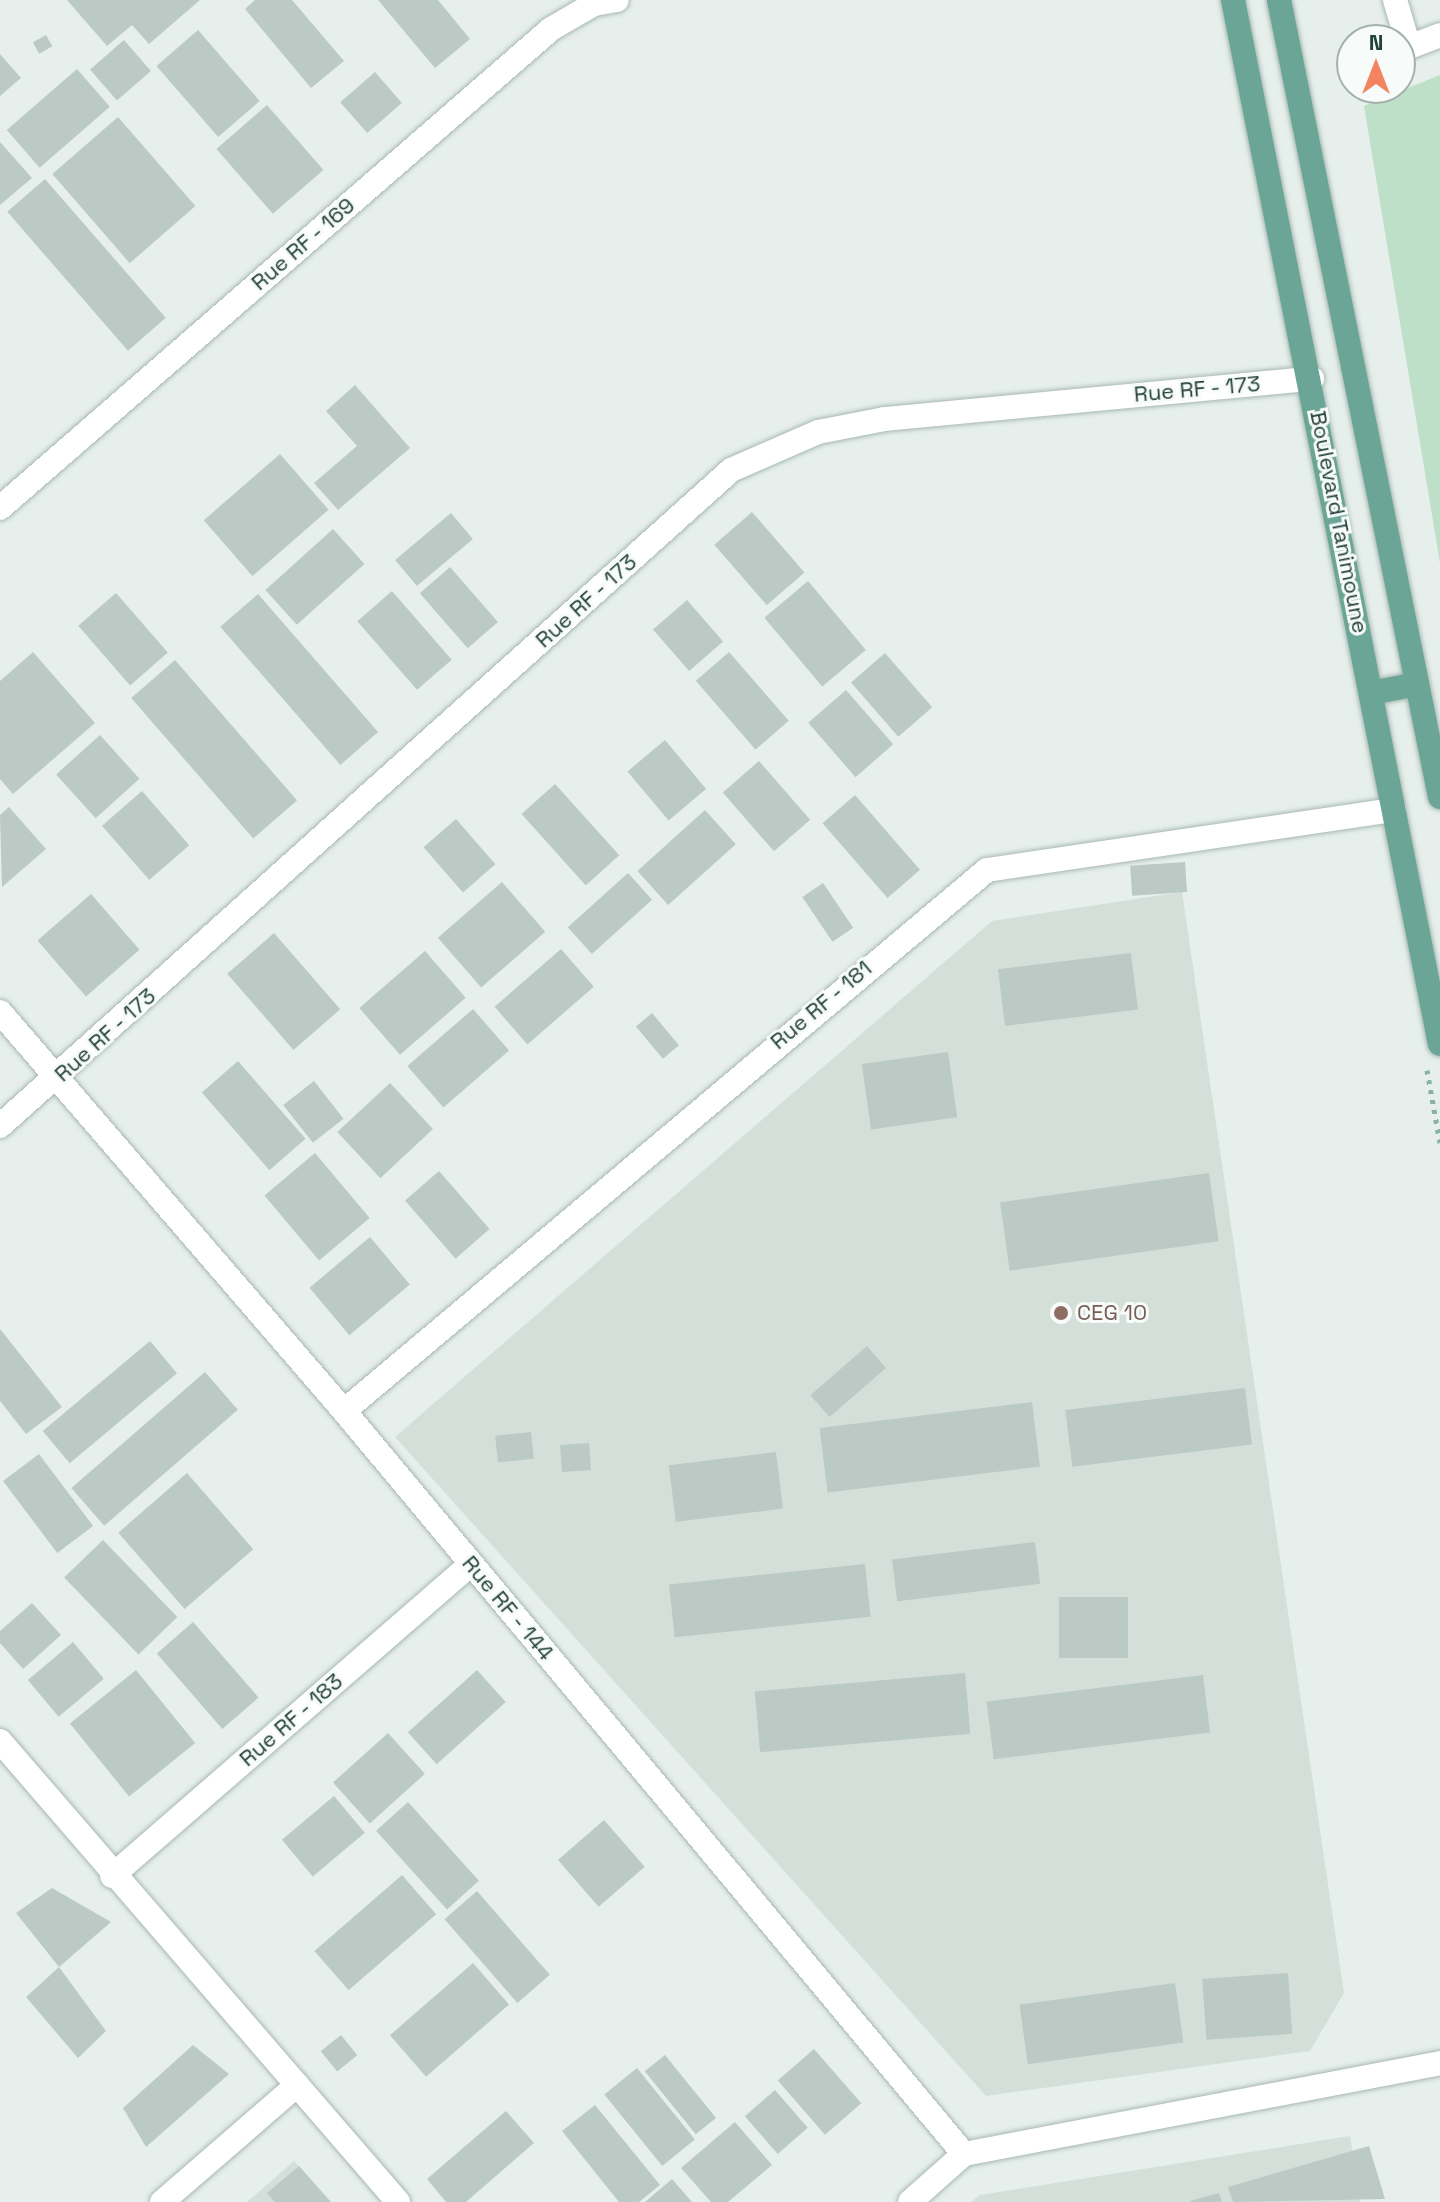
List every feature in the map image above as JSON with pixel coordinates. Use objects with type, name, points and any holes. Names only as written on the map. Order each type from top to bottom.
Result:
[{"type":"main road","name":"Boulevard Tanimoune","points":[[1233,0],[1312,379],[1440,1044]]},
{"type":"main road","name":"Boulevard Tanimoune","points":[[1279,0],[1440,797]]},
{"type":"main road","points":[[1371,693],[1417,684]]},
{"type":"street","name":"Rue RF - 169","points":[[0,508],[551,29],[594,4],[617,0]]},
{"type":"street","points":[[1395,0],[1409,47],[1440,35]]},
{"type":"street","name":"Rue RF - 173","points":[[0,1126],[57,1079],[731,470],[818,432],[885,419],[1312,379]]},
{"type":"street","name":"Rue RF - 181","points":[[344,1411],[987,870],[1394,810]]},
{"type":"street","name":"Rue RF - 144","points":[[0,1012],[344,1411],[964,2154]]},
{"type":"street","name":"Rue RF - 183","points":[[112,1876],[471,1564]]},
{"type":"street","points":[[0,1741],[112,1876],[398,2202]]},
{"type":"street","points":[[910,2202],[964,2154],[1440,2063]]},
{"type":"street","points":[[162,2202],[297,2085]]},
{"type":"shaded area","name":"CEG 10","points":[[1182,892],[1344,1993],[1310,2051],[986,2096],[395,1437],[992,921]]},
{"type":"shaded area","points":[[1350,2136],[1360,2202],[971,2202],[980,2195]]},
{"type":"shaded area","points":[[294,2161],[330,2202],[247,2202]]},
{"type":"green space","points":[[1440,75],[1440,563],[1364,106],[1416,104],[1416,85]]},
{"type":"building","points":[[67,0],[200,0],[149,44],[132,25],[107,46]]},
{"type":"building","points":[[255,0],[292,0],[344,61],[311,88],[245,9]]},
{"type":"building","points":[[378,0],[438,0],[470,39],[435,68]]},
{"type":"building","points":[[198,30],[260,101],[218,137],[156,66]]},
{"type":"building","points":[[46,35],[52,46],[39,54],[33,42]]},
{"type":"building","points":[[124,40],[151,71],[117,100],[90,70]]},
{"type":"building","points":[[0,54],[21,78],[0,96]]},
{"type":"building","points":[[77,69],[110,107],[40,168],[7,130]]},
{"type":"building","points":[[375,72],[402,103],[367,133],[340,102]]},
{"type":"building","points":[[267,105],[323,170],[273,214],[216,149]]},
{"type":"building","points":[[118,117],[195,206],[130,263],[52,174]]},
{"type":"building","points":[[0,142],[32,178],[0,205]]},
{"type":"building","points":[[45,179],[166,318],[128,351],[7,212]]},
{"type":"building","points":[[355,385],[410,448],[338,510],[314,483],[357,446],[326,411]]},
{"type":"building","points":[[280,454],[329,510],[252,576],[204,520]]},
{"type":"building","points":[[752,512],[804,572],[767,605],[714,545]]},
{"type":"building","points":[[451,513],[473,539],[417,586],[395,560]]},
{"type":"building","points":[[333,529],[364,564],[297,625],[265,590]]},
{"type":"building","points":[[450,567],[498,622],[468,648],[420,593]]},
{"type":"building","points":[[808,581],[866,650],[822,687],[764,618]]},
{"type":"building","points":[[392,591],[452,660],[417,690],[357,621]]},
{"type":"building","points":[[116,593],[168,653],[130,685],[78,626]]},
{"type":"building","points":[[258,594],[378,732],[340,765],[220,627]]},
{"type":"building","points":[[687,600],[723,642],[689,671],[653,630]]},
{"type":"building","points":[[33,652],[95,723],[13,794],[0,779],[0,681]]},
{"type":"building","points":[[729,652],[789,721],[755,750],[696,681]]},
{"type":"building","points":[[885,653],[932,707],[898,737],[851,683]]},
{"type":"building","points":[[175,660],[297,800],[253,838],[131,698]]},
{"type":"building","points":[[846,690],[893,744],[856,777],[808,723]]},
{"type":"building","points":[[100,735],[139,779],[96,818],[56,774]]},
{"type":"building","points":[[665,740],[706,789],[669,821],[627,771]]},
{"type":"building","points":[[759,761],[810,820],[774,851],[723,792]]},
{"type":"building","points":[[555,784],[619,855],[586,885],[522,814]]},
{"type":"building","points":[[142,791],[189,845],[149,880],[102,826]]},
{"type":"building","points":[[855,795],[920,870],[887,898],[823,823]]},
{"type":"building","points":[[9,807],[46,849],[2,887],[0,815]]},
{"type":"building","points":[[705,810],[736,844],[668,905],[637,871]]},
{"type":"building","points":[[456,819],[495,864],[463,892],[424,847]]},
{"type":"building","points":[[1185,862],[1187,892],[1132,896],[1130,866]]},
{"type":"building","points":[[628,873],[652,900],[592,954],[568,927]]},
{"type":"building","points":[[502,882],[545,932],[481,988],[438,938]]},
{"type":"building","points":[[823,883],[853,928],[832,942],[802,897]]},
{"type":"building","points":[[91,894],[140,950],[86,996],[37,941]]},
{"type":"building","points":[[274,933],[340,1009],[293,1050],[227,974]]},
{"type":"building","points":[[561,949],[594,987],[527,1044],[495,1007]]},
{"type":"building","points":[[425,951],[466,998],[400,1055],[359,1008]]},
{"type":"building","points":[[1131,953],[1138,1010],[1005,1026],[998,969]]},
{"type":"building","points":[[473,1009],[509,1051],[443,1108],[407,1066]]},
{"type":"building","points":[[652,1013],[679,1045],[663,1059],[636,1026]]},
{"type":"building","points":[[948,1052],[957,1117],[871,1129],[862,1064]]},
{"type":"building","points":[[238,1061],[306,1139],[269,1170],[202,1092]]},
{"type":"building","points":[[314,1081],[344,1119],[313,1143],[283,1105]]},
{"type":"building","points":[[390,1083],[433,1129],[380,1178],[337,1132]]},
{"type":"building","points":[[315,1153],[370,1218],[319,1261],[264,1195]]},
{"type":"building","points":[[439,1171],[490,1229],[456,1259],[405,1201]]},
{"type":"building","points":[[1209,1173],[1219,1241],[1010,1271],[1000,1202]]},
{"type":"building","points":[[370,1237],[410,1284],[349,1335],[309,1288]]},
{"type":"building","points":[[0,1329],[62,1407],[26,1434],[0,1401]]},
{"type":"building","points":[[150,1341],[177,1373],[70,1463],[43,1431]]},
{"type":"building","points":[[867,1346],[886,1368],[829,1417],[810,1395]]},
{"type":"building","points":[[205,1372],[238,1410],[104,1526],[71,1488]]},
{"type":"building","points":[[1245,1388],[1252,1445],[1072,1467],[1065,1410]]},
{"type":"building","points":[[1032,1402],[1040,1467],[828,1493],[820,1428]]},
{"type":"building","points":[[531,1432],[534,1459],[498,1463],[495,1436]]},
{"type":"building","points":[[589,1443],[591,1470],[562,1472],[560,1445]]},
{"type":"building","points":[[776,1452],[783,1509],[676,1522],[669,1465]]},
{"type":"building","points":[[39,1454],[93,1526],[57,1553],[3,1481]]},
{"type":"building","points":[[187,1473],[253,1549],[185,1609],[118,1533]]},
{"type":"building","points":[[103,1540],[177,1617],[138,1654],[64,1578]]},
{"type":"building","points":[[1035,1542],[1040,1584],[897,1601],[892,1560]]},
{"type":"building","points":[[865,1564],[871,1617],[675,1637],[669,1585]]},
{"type":"building","points":[[1059,1597],[1128,1597],[1128,1658],[1059,1658]]},
{"type":"building","points":[[32,1603],[61,1635],[23,1669],[0,1643],[0,1631]]},
{"type":"building","points":[[193,1622],[259,1697],[222,1729],[157,1653]]},
{"type":"building","points":[[73,1642],[104,1679],[59,1717],[28,1680]]},
{"type":"building","points":[[136,1670],[195,1743],[129,1797],[70,1723]]},
{"type":"building","points":[[477,1670],[506,1702],[437,1764],[408,1732]]},
{"type":"building","points":[[965,1673],[970,1734],[760,1752],[755,1691]]},
{"type":"building","points":[[1203,1675],[1210,1733],[994,1759],[987,1702]]},
{"type":"building","points":[[388,1733],[425,1774],[370,1823],[333,1783]]},
{"type":"building","points":[[334,1796],[365,1833],[313,1876],[282,1840]]},
{"type":"building","points":[[408,1802],[479,1881],[447,1910],[376,1831]]},
{"type":"building","points":[[604,1820],[645,1867],[599,1907],[558,1860]]},
{"type":"building","points":[[402,1875],[436,1914],[349,1990],[314,1951]]},
{"type":"building","points":[[52,1888],[111,1922],[59,1967],[16,1913]]},
{"type":"building","points":[[477,1891],[550,1975],[517,2003],[445,1919]]},
{"type":"building","points":[[473,1963],[509,2005],[426,2077],[390,2035]]},
{"type":"building","points":[[59,1967],[106,2031],[78,2058],[26,1997]]},
{"type":"building","points":[[1288,1973],[1292,2034],[1206,2040],[1202,1979]]},
{"type":"building","points":[[1175,1983],[1183,2042],[1028,2064],[1020,2005]]},
{"type":"building","points":[[341,2035],[357,2055],[337,2072],[321,2051]]},
{"type":"building","points":[[193,2045],[229,2074],[146,2147],[123,2108]]},
{"type":"building","points":[[814,2049],[861,2103],[825,2135],[778,2080]]},
{"type":"building","points":[[665,2055],[716,2118],[696,2134],[645,2071]]},
{"type":"building","points":[[637,2068],[695,2139],[662,2166],[604,2094]]},
{"type":"building","points":[[775,2090],[808,2128],[778,2154],[745,2116]]},
{"type":"building","points":[[595,2105],[660,2185],[639,2202],[619,2202],[562,2131]]},
{"type":"building","points":[[506,2111],[534,2143],[466,2202],[446,2202],[427,2179]]},
{"type":"building","points":[[735,2122],[772,2165],[728,2202],[711,2202],[681,2168]]},
{"type":"building","points":[[1369,2146],[1385,2199],[1233,2202],[1228,2187]]},
{"type":"building","points":[[299,2166],[331,2202],[275,2202],[267,2193]]},
{"type":"building","points":[[672,2179],[692,2202],[645,2202]]},
{"type":"building","points":[[1219,2193],[1222,2202],[1190,2202],[1190,2201]]},
{"type":"place","name":"CEG 10","points":[[1061,1313]]}]
